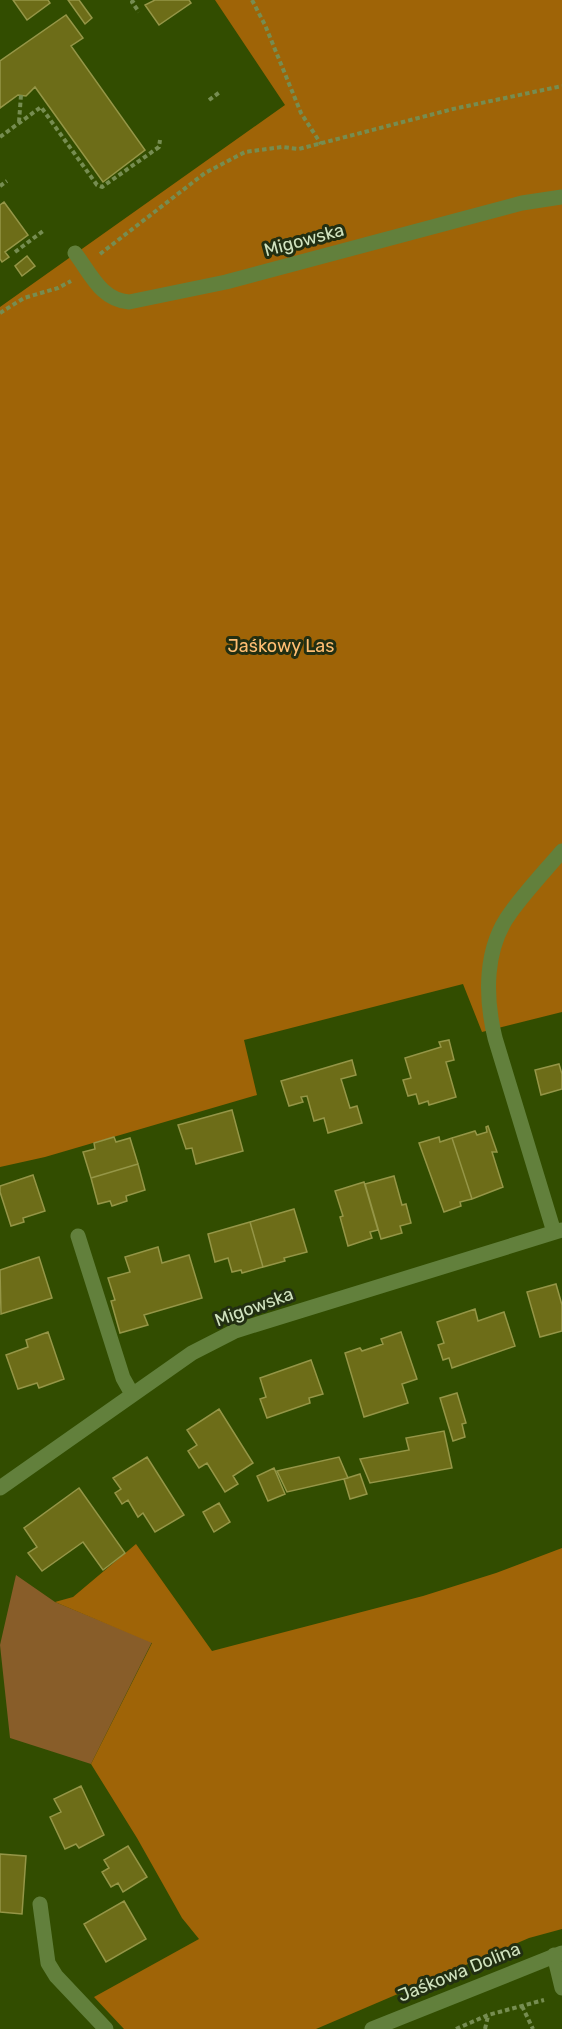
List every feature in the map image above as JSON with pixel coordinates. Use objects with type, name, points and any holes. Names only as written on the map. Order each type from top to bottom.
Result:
[{"type":"street","name":"Migowska","points":[[80,260],[106,295],[117,301],[129,302],[215,285],[522,203],[562,196]]},
{"type":"street","name":"Migowska","points":[[0,1488],[192,1353],[235,1331],[558,1231],[495,1038],[490,1018],[489,978],[494,946],[510,913],[562,851]]},
{"type":"street","points":[[78,1236],[123,1378],[132,1394]]},
{"type":"street","points":[[40,1904],[48,1963],[56,1976],[106,2029]]},
{"type":"street","points":[[557,1993],[558,1954]]},
{"type":"street","name":"Jaśkowa Dolina","points":[[372,2029],[558,1954]]},
{"type":"path","points":[[134,0],[132,2],[139,12]]},
{"type":"path","points":[[252,0],[266,25],[301,113],[321,144]]},
{"type":"path","points":[[0,313],[24,298],[77,279],[80,260],[205,173],[245,152],[282,147],[299,149],[453,109],[562,86]]},
{"type":"path","points":[[209,100],[220,92]]},
{"type":"path","points":[[19,123],[21,95]]},
{"type":"path","points":[[0,137],[41,107],[102,187],[159,147],[160,140]]},
{"type":"path","points":[[0,186],[7,181]]},
{"type":"path","points":[[15,252],[43,231]]},
{"type":"path","points":[[456,2029],[488,2015],[557,1993]]},
{"type":"path","points":[[522,2006],[533,2029]]},
{"type":"path","points":[[485,2029],[488,2015]]},
{"type":"shaded area","points":[[16,1575],[55,1602],[152,1642],[91,1764],[10,1738],[0,1645]]},
{"type":"green space","name":"Jaśkowy Las","points":[[215,0],[562,0],[562,1012],[482,1032],[463,984],[244,1040],[257,1095],[45,1157],[0,1167],[0,307],[285,105]]},
{"type":"green space","points":[[136,1544],[212,1651],[423,1596],[496,1573],[562,1548],[562,1929],[529,1938],[316,2029],[124,2029],[94,1997],[199,1939],[182,1918],[137,1838],[91,1764],[152,1643],[55,1602],[73,1597]]},
{"type":"building","points":[[13,0],[48,0],[50,3],[27,20]]},
{"type":"building","points":[[68,0],[79,0],[92,18],[85,24]]},
{"type":"building","points":[[155,0],[189,0],[191,3],[159,25],[145,5]]},
{"type":"building","points":[[66,15],[83,38],[71,46],[145,150],[103,182],[35,87],[26,96],[18,95],[0,108],[0,61]]},
{"type":"building","points":[[4,202],[28,235],[5,252],[9,257],[2,262],[0,259],[0,205]]},
{"type":"building","points":[[27,256],[35,266],[22,276],[15,266]]},
{"type":"building","points":[[449,1040],[454,1060],[446,1062],[456,1097],[429,1105],[428,1101],[419,1104],[416,1094],[408,1096],[403,1080],[411,1078],[405,1058],[441,1047],[439,1042]]},
{"type":"building","points":[[352,1060],[356,1075],[341,1079],[350,1108],[357,1106],[362,1123],[328,1133],[324,1118],[314,1121],[307,1096],[301,1097],[303,1102],[289,1106],[281,1081]]},
{"type":"building","points":[[559,1064],[562,1089],[541,1095],[535,1070]]},
{"type":"building","points":[[232,1110],[243,1151],[196,1164],[192,1148],[186,1149],[178,1125]]},
{"type":"building","points":[[488,1126],[497,1152],[492,1152],[503,1187],[472,1199],[452,1138],[475,1131],[477,1135],[487,1132],[486,1127]]},
{"type":"building","points":[[114,1137],[116,1142],[130,1138],[138,1164],[91,1178],[83,1152],[95,1149],[94,1143]]},
{"type":"building","points":[[439,1137],[440,1142],[452,1138],[472,1199],[460,1202],[461,1206],[444,1212],[419,1143]]},
{"type":"building","points":[[138,1164],[145,1190],[126,1196],[127,1201],[112,1206],[110,1201],[98,1204],[91,1178]]},
{"type":"building","points":[[33,1175],[45,1211],[23,1218],[24,1222],[11,1226],[0,1186]]},
{"type":"building","points":[[394,1176],[402,1205],[406,1204],[411,1223],[400,1226],[402,1233],[381,1239],[365,1184]]},
{"type":"building","points":[[364,1182],[378,1230],[370,1232],[372,1238],[348,1246],[340,1217],[343,1216],[335,1191]]},
{"type":"building","points":[[294,1209],[307,1252],[263,1267],[250,1222]]},
{"type":"building","points":[[250,1222],[263,1267],[242,1273],[241,1270],[232,1272],[228,1258],[215,1262],[208,1234]]},
{"type":"building","points":[[158,1247],[162,1263],[189,1255],[202,1298],[144,1315],[148,1325],[120,1333],[111,1301],[115,1300],[108,1278],[130,1272],[125,1257]]},
{"type":"building","points":[[39,1257],[52,1298],[1,1314],[0,1270]]},
{"type":"building","points":[[556,1284],[562,1305],[562,1331],[540,1337],[527,1292]]},
{"type":"building","points":[[475,1309],[478,1321],[504,1312],[515,1346],[452,1368],[449,1358],[443,1360],[438,1345],[444,1343],[437,1322]]},
{"type":"building","points":[[48,1332],[64,1379],[39,1388],[37,1383],[18,1389],[6,1355],[28,1347],[26,1340]]},
{"type":"building","points":[[401,1332],[417,1379],[402,1384],[408,1403],[364,1417],[345,1353],[360,1348],[362,1351],[383,1344],[381,1339]]},
{"type":"building","points":[[311,1360],[323,1394],[309,1398],[310,1403],[267,1418],[260,1399],[266,1397],[260,1378]]},
{"type":"building","points":[[457,1393],[466,1423],[462,1424],[465,1437],[453,1441],[440,1398]]},
{"type":"building","points":[[219,1409],[253,1463],[233,1476],[238,1484],[225,1492],[207,1463],[199,1468],[188,1451],[197,1445],[187,1430]]},
{"type":"building","points":[[444,1431],[452,1468],[370,1483],[360,1459],[409,1450],[406,1438]]},
{"type":"building","points":[[147,1457],[184,1515],[155,1532],[143,1513],[138,1517],[128,1500],[122,1504],[115,1493],[121,1489],[113,1478]]},
{"type":"building","points":[[339,1457],[348,1478],[287,1492],[277,1471]]},
{"type":"building","points":[[274,1468],[285,1494],[268,1501],[257,1476]]},
{"type":"building","points":[[360,1474],[367,1494],[350,1499],[344,1479]]},
{"type":"building","points":[[79,1488],[125,1553],[103,1570],[83,1542],[42,1571],[28,1553],[37,1547],[24,1528]]},
{"type":"building","points":[[219,1503],[230,1522],[214,1532],[203,1512]]},
{"type":"building","points":[[81,1786],[104,1835],[79,1848],[76,1844],[65,1849],[50,1817],[61,1812],[54,1799]]},
{"type":"building","points":[[128,1846],[147,1877],[123,1892],[118,1883],[111,1887],[102,1872],[109,1868],[104,1860]]},
{"type":"building","points":[[0,1854],[26,1856],[22,1914],[0,1912]]},
{"type":"building","points":[[124,1901],[146,1939],[106,1962],[84,1924]]}]
